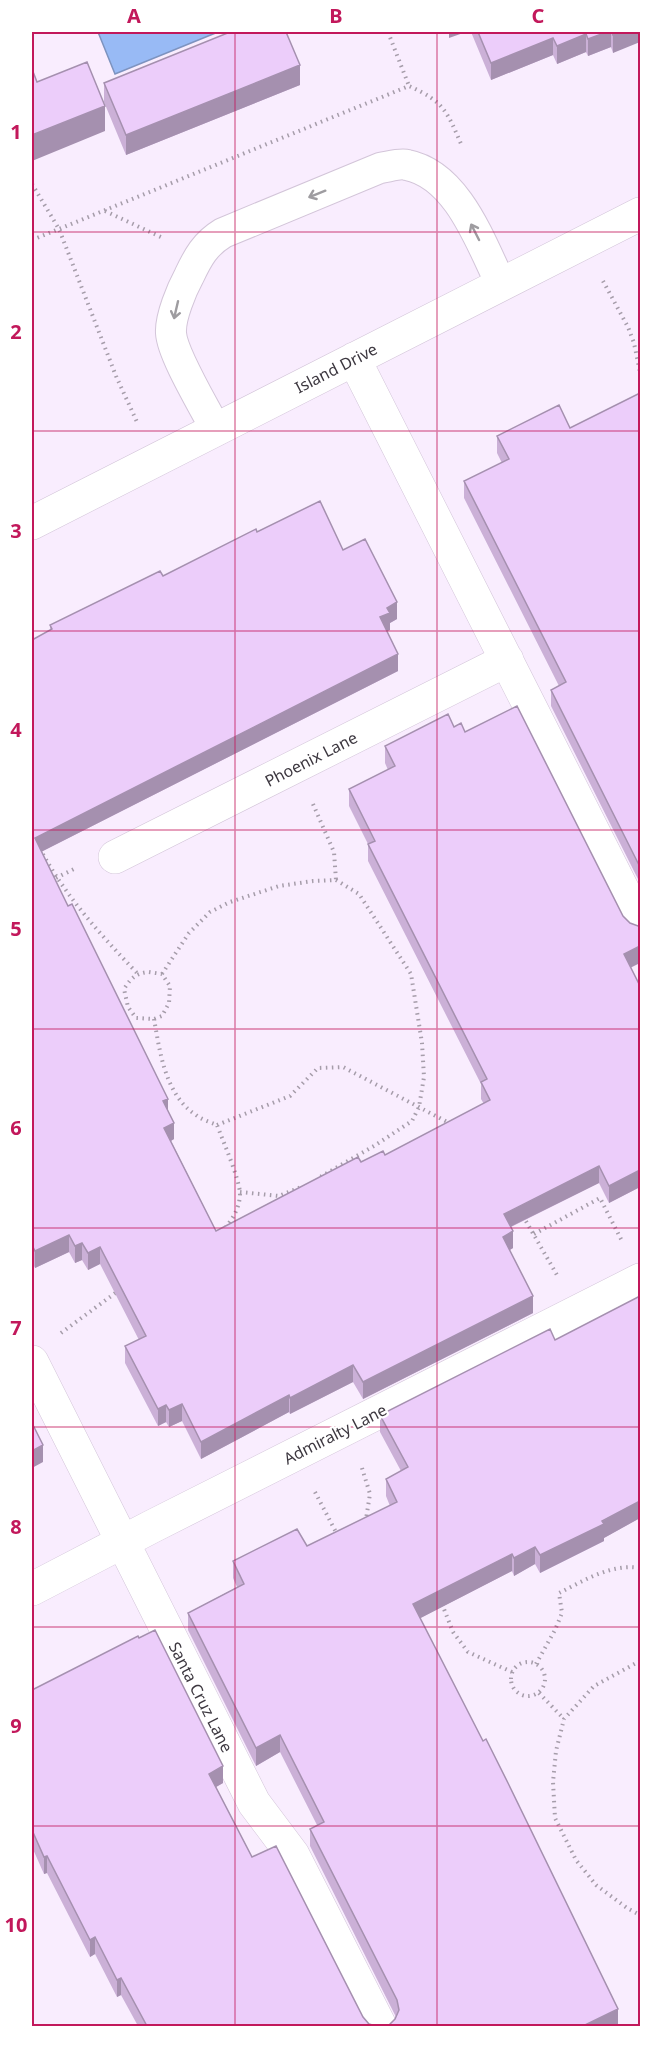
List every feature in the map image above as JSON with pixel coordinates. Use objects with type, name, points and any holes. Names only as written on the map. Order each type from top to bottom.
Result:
[{"type":"street","name":"Island Drive","points":[[32,523],[640,214]]},
{"type":"street","points":[[354,359],[640,924]]},
{"type":"street","name":"Phoenix Lane","points":[[115,857],[507,660]]},
{"type":"street","name":"Admiralty Lane","points":[[32,1589],[640,1280]]},
{"type":"street","name":"Santa Cruz Lane","points":[[32,1362],[254,1803],[293,1855],[380,2026]]},
{"type":"lane","points":[[216,429],[176,353],[171,332],[180,292],[199,255],[211,240],[223,233],[380,168],[407,165],[435,177],[452,191],[463,208],[501,284]]},
{"type":"path","points":[[388,32],[409,86]]},
{"type":"path","points":[[32,184],[59,229],[116,376],[155,461]]},
{"type":"path","points":[[104,211],[199,255]]},
{"type":"path","points":[[583,243],[628,327],[640,372]]},
{"type":"path","points":[[294,767],[334,852],[336,880]]},
{"type":"path","points":[[36,841],[62,885],[105,939],[137,973]]},
{"type":"path","points":[[162,974],[189,933],[210,912],[230,902],[279,886],[313,881],[336,880],[359,894],[411,974],[422,1043],[424,1077],[419,1107],[412,1121],[374,1146],[314,1180]]},
{"type":"path","points":[[137,973],[162,974],[170,986],[169,1003],[162,1016],[154,1019],[136,1018],[128,1007],[124,989],[137,973]]},
{"type":"path","points":[[154,1019],[160,1056],[169,1081],[182,1103],[196,1116],[217,1125],[290,1096],[318,1068],[343,1067],[459,1129]]},
{"type":"path","points":[[217,1125],[240,1192],[236,1214],[225,1229]]},
{"type":"path","points":[[240,1192],[279,1196],[304,1186]]},
{"type":"path","points":[[534,1234],[600,1198],[626,1248]]},
{"type":"path","points":[[518,1207],[578,1312]]},
{"type":"path","points":[[60,1334],[120,1289]]},
{"type":"path","points":[[341,1431],[364,1472],[370,1494],[364,1529]]},
{"type":"path","points":[[295,1454],[340,1540]]},
{"type":"path","points":[[536,1664],[562,1613],[559,1593],[600,1573],[640,1568]]},
{"type":"path","points":[[440,1601],[453,1632],[468,1652],[512,1672]]},
{"type":"path","points":[[640,1661],[594,1686],[564,1719],[556,1751],[553,1782],[555,1818],[576,1860],[596,1885],[640,1915]]},
{"type":"path","points":[[527,1662],[536,1664],[544,1672],[544,1683],[539,1693],[530,1697],[521,1695],[510,1681],[512,1672],[518,1665],[527,1662]]},
{"type":"path","points":[[539,1693],[564,1719]]},
{"type":"water","points":[[98,32],[218,32],[115,74]]},
{"type":"building","points":[[230,32],[286,32],[300,65],[126,135],[104,83]]},
{"type":"building","points":[[478,32],[607,32],[588,39],[586,34],[557,46],[553,38],[491,63]]},
{"type":"building","points":[[87,62],[105,106],[32,135],[32,69],[37,82]]},
{"type":"building","points":[[640,393],[640,867],[551,690],[566,682],[464,481],[509,459],[497,436],[559,405],[570,428]]},
{"type":"building","points":[[320,501],[343,550],[365,539],[397,602],[387,608],[390,613],[380,617],[398,654],[35,838],[68,906],[72,904],[168,1099],[163,1101],[174,1123],[164,1128],[216,1231],[358,1157],[361,1162],[383,1151],[385,1155],[490,1100],[481,1082],[487,1079],[368,844],[375,841],[349,789],[395,766],[385,746],[448,714],[454,727],[461,723],[465,732],[517,706],[623,916],[630,923],[640,925],[640,946],[624,954],[640,986],[640,1170],[609,1186],[599,1166],[504,1214],[513,1231],[503,1237],[533,1296],[363,1382],[353,1365],[290,1398],[289,1395],[201,1442],[182,1404],[169,1410],[166,1405],[158,1409],[125,1346],[146,1336],[100,1247],[88,1253],[82,1243],[75,1246],[69,1235],[35,1251],[32,1245],[32,640],[52,629],[50,625],[160,571],[163,576],[256,529],[257,532]]},
{"type":"building","points":[[640,1296],[640,1501],[602,1521],[604,1524],[540,1555],[535,1547],[514,1558],[512,1554],[413,1604],[483,1741],[486,1739],[618,2009],[583,2026],[383,2026],[389,2025],[395,2019],[399,2010],[397,2000],[310,1829],[324,1822],[280,1735],[256,1748],[188,1613],[244,1584],[233,1561],[297,1529],[307,1546],[397,1502],[386,1479],[408,1467],[380,1415],[550,1329],[555,1340]]},
{"type":"building","points":[[32,1423],[43,1445],[32,1451]]},
{"type":"building","points":[[155,1630],[223,1766],[209,1774],[252,1857],[276,1846],[363,2017],[369,2024],[376,2026],[147,2026],[121,1978],[117,1980],[95,1937],[90,1940],[47,1856],[44,1857],[32,1830],[32,1690],[138,1636],[139,1638]]}]
